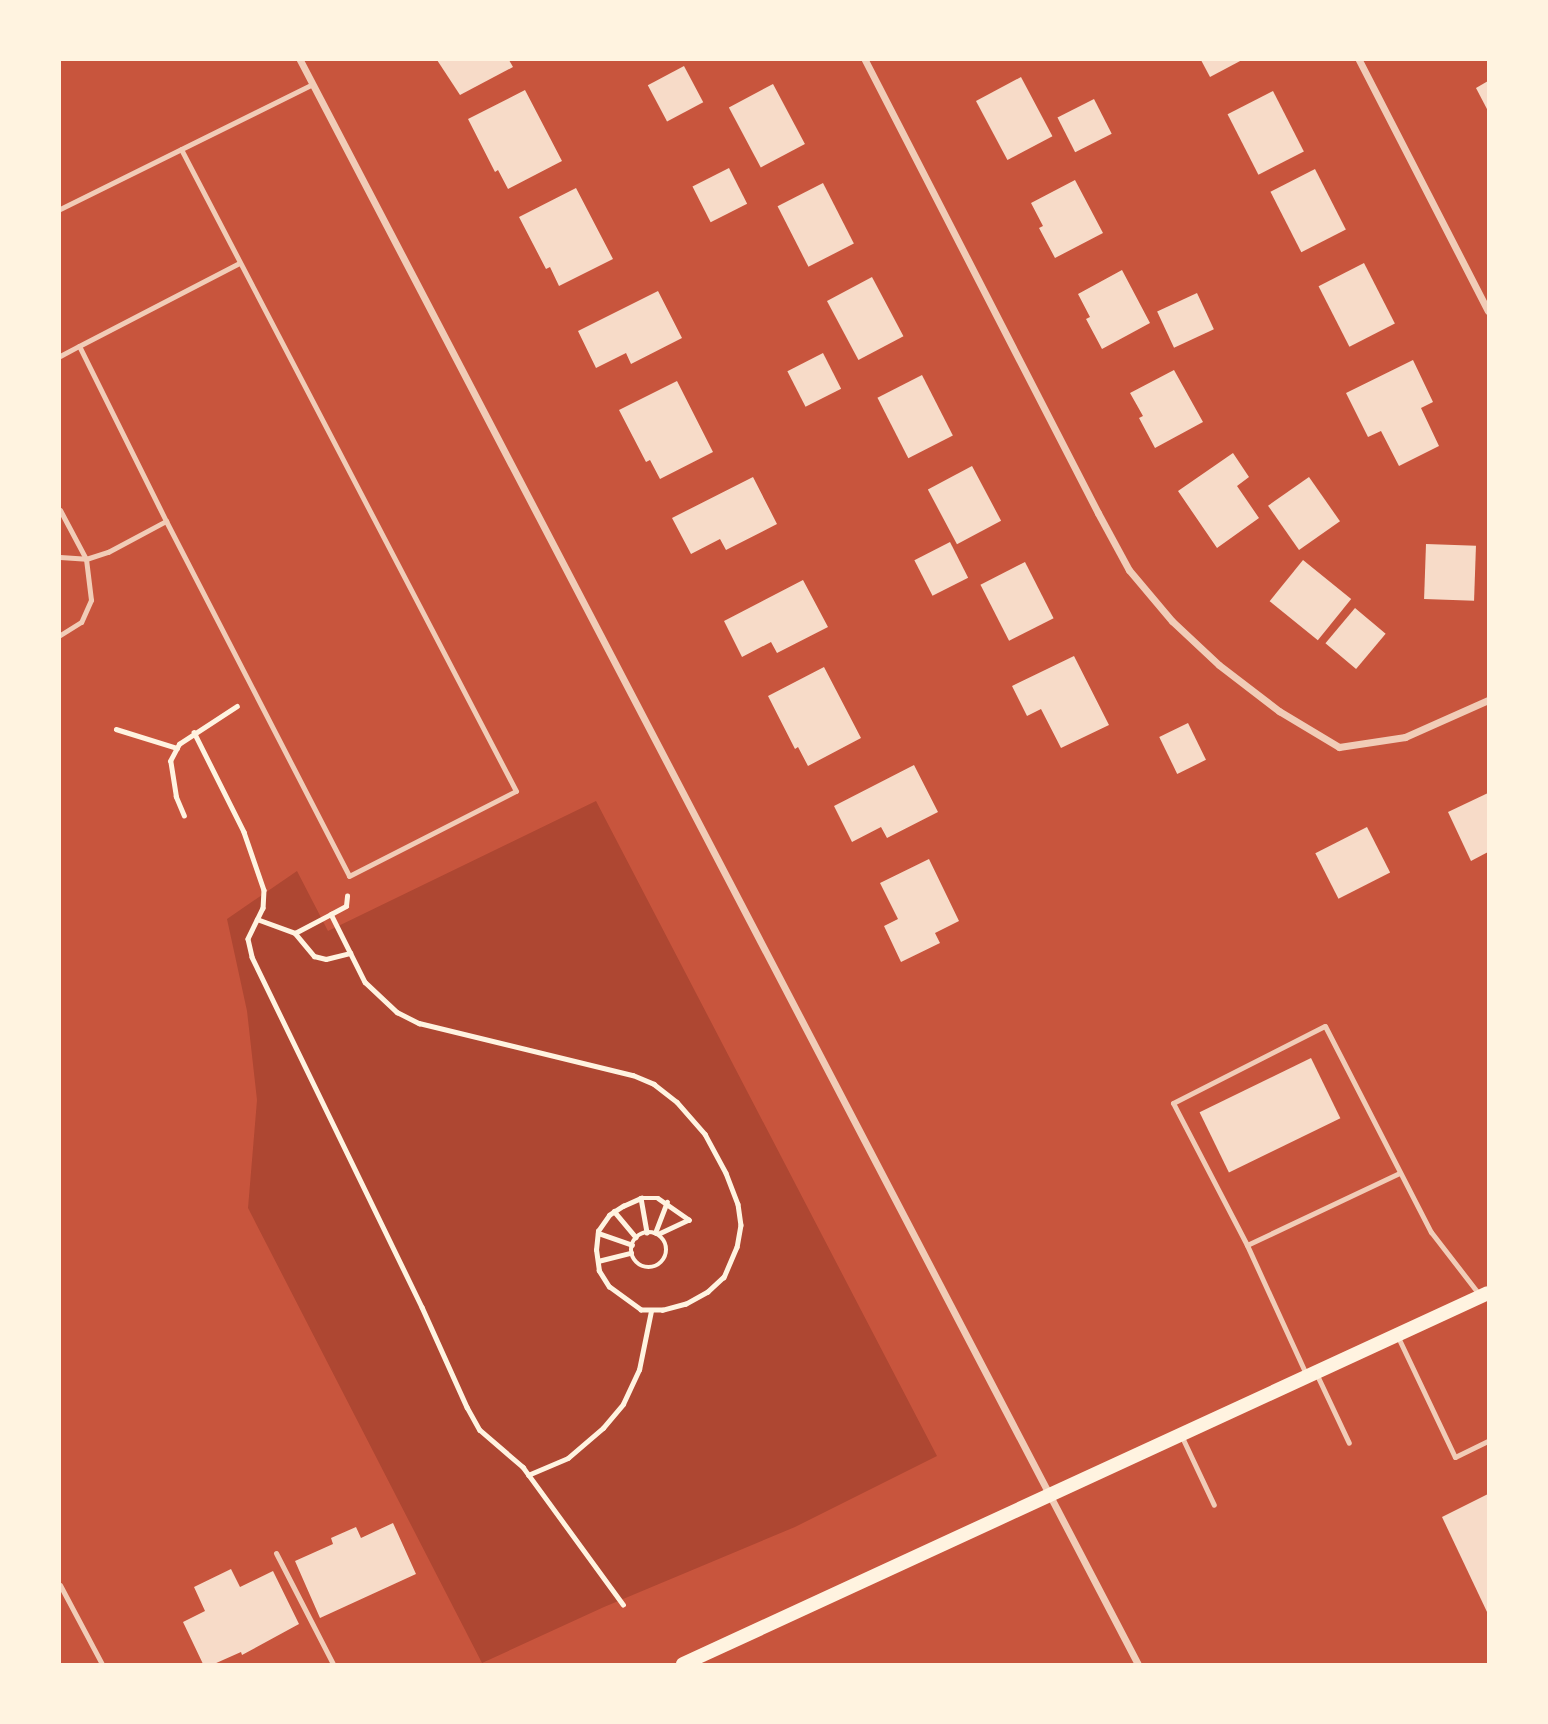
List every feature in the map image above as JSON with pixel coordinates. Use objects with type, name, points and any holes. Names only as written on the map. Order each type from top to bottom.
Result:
[{"type":"main road","points":[[683,1664],[1485,1295]]},
{"type":"street","points":[[300,60],[1138,1664]]},
{"type":"street","points":[[864,60],[1110,536],[1129,570],[1172,621],[1219,665],[1279,711],[1339,747],[1405,737],[1489,700]]},
{"type":"street","points":[[1359,60],[1489,311]]},
{"type":"lane","points":[[60,209],[313,84]]},
{"type":"lane","points":[[79,346],[349,876],[516,791],[181,149]]},
{"type":"lane","points":[[60,356],[239,263]]},
{"type":"lane","points":[[60,510],[86,559],[91,600],[81,622],[60,635]]},
{"type":"lane","points":[[60,557],[86,559],[108,552],[166,521]]},
{"type":"lane","points":[[1349,1443],[1173,1103],[1325,1026],[1432,1232],[1485,1295]]},
{"type":"lane","points":[[1247,1245],[1399,1173]]},
{"type":"lane","points":[[1397,1335],[1455,1457],[1489,1441]]},
{"type":"lane","points":[[1181,1434],[1214,1505]]},
{"type":"lane","points":[[276,1553],[333,1664]]},
{"type":"lane","points":[[60,1585],[102,1664]]},
{"type":"path","points":[[184,816],[170,761],[177,748],[194,732],[256,695]]},
{"type":"path","points":[[116,729],[177,748]]},
{"type":"path","points":[[194,732],[257,863],[264,890],[263,908],[248,939],[252,957],[422,1307],[467,1408],[480,1430],[528,1475],[623,1604]]},
{"type":"path","points":[[295,933],[331,914],[365,982],[380,999],[418,1023],[633,1075],[654,1084],[696,1122],[726,1173],[738,1203],[741,1225],[737,1247],[724,1277],[708,1292],[687,1304],[641,1311],[609,1287],[599,1271],[598,1233],[614,1211],[641,1198],[658,1198],[667,1202],[689,1220],[657,1233],[647,1232],[636,1237],[632,1245],[631,1253],[643,1266],[659,1264],[667,1249],[657,1233],[667,1202]]},
{"type":"path","points":[[257,919],[295,933],[314,956],[326,959],[350,953]]},
{"type":"path","points":[[641,1198],[647,1232]]},
{"type":"path","points":[[614,1211],[636,1237]]},
{"type":"path","points":[[598,1233],[632,1245]]},
{"type":"path","points":[[598,1261],[631,1253]]},
{"type":"path","points":[[528,1475],[568,1458],[603,1428],[623,1404],[639,1370],[651,1310]]},
{"type":"shaded area","points":[[596,801],[937,1456],[795,1527],[604,1607],[482,1663],[248,1208],[257,1100],[247,1011],[227,919],[297,871],[328,931]]},
{"type":"building","points":[[437,60],[509,60],[513,67],[460,95]]},
{"type":"building","points":[[1201,60],[1242,60],[1210,77]]},
{"type":"building","points":[[684,66],[703,102],[667,121],[648,85]]},
{"type":"building","points":[[1021,77],[1052,136],[1007,160],[976,101]]},
{"type":"building","points":[[1488,81],[1488,111],[1476,88]]},
{"type":"building","points":[[773,84],[805,144],[761,168],[729,107]]},
{"type":"building","points":[[525,90],[562,161],[508,189],[498,170],[495,172],[468,119]]},
{"type":"building","points":[[1273,91],[1304,152],[1258,175],[1228,114]]},
{"type":"building","points":[[1094,99],[1112,134],[1075,152],[1057,118]]},
{"type":"building","points":[[729,168],[747,204],[711,222],[692,187]]},
{"type":"building","points":[[1315,169],[1346,230],[1301,252],[1270,192]]},
{"type":"building","points":[[1075,180],[1103,233],[1055,258],[1039,228],[1043,226],[1031,203]]},
{"type":"building","points":[[823,183],[854,244],[808,267],[778,206]]},
{"type":"building","points":[[576,188],[613,259],[559,286],[550,267],[546,269],[519,217]]},
{"type":"building","points":[[1364,263],[1395,324],[1349,347],[1319,286]]},
{"type":"building","points":[[1122,270],[1150,323],[1102,349],[1086,319],[1090,317],[1078,294]]},
{"type":"building","points":[[872,277],[903,336],[858,360],[827,301]]},
{"type":"building","points":[[658,291],[682,338],[631,364],[626,353],[596,368],[578,331]]},
{"type":"building","points":[[1197,293],[1214,329],[1174,348],[1157,312]]},
{"type":"building","points":[[823,353],[841,389],[806,407],[787,371]]},
{"type":"building","points":[[1413,360],[1433,402],[1421,408],[1439,446],[1399,466],[1381,431],[1368,437],[1346,393]]},
{"type":"building","points":[[1174,370],[1203,422],[1155,448],[1139,418],[1143,416],[1130,393]]},
{"type":"building","points":[[922,375],[953,436],[908,458],[877,398]]},
{"type":"building","points":[[677,381],[713,452],[660,479],[650,460],[646,462],[619,410]]},
{"type":"building","points":[[1233,453],[1249,477],[1237,486],[1259,518],[1217,548],[1178,491]]},
{"type":"building","points":[[972,466],[1001,521],[957,544],[928,489]]},
{"type":"building","points":[[753,477],[777,524],[726,550],[720,539],[691,554],[672,518]]},
{"type":"building","points":[[1309,477],[1340,521],[1299,550],[1268,506]]},
{"type":"building","points":[[950,542],[968,578],[933,596],[914,560]]},
{"type":"building","points":[[1426,544],[1476,546],[1474,601],[1424,599]]},
{"type":"building","points":[[1303,560],[1351,599],[1318,640],[1270,601]]},
{"type":"building","points":[[1025,562],[1054,618],[1009,641],[980,585]]},
{"type":"building","points":[[803,580],[828,627],[777,653],[771,642],[742,657],[724,621]]},
{"type":"building","points":[[1355,608],[1386,634],[1356,669],[1325,643]]},
{"type":"building","points":[[1074,656],[1109,725],[1061,748],[1041,709],[1027,716],[1012,686]]},
{"type":"building","points":[[824,667],[861,738],[808,766],[798,747],[795,749],[768,696]]},
{"type":"building","points":[[1188,723],[1206,760],[1177,774],[1159,737]]},
{"type":"building","points":[[914,765],[938,812],[887,838],[881,827],[852,842],[834,806]]},
{"type":"building","points":[[1488,793],[1488,852],[1471,861],[1448,812]]},
{"type":"building","points":[[1367,827],[1390,872],[1338,899],[1315,853]]},
{"type":"building","points":[[929,859],[959,921],[935,933],[940,943],[901,962],[884,926],[898,919],[880,883]]},
{"type":"building","points":[[1311,1058],[1340,1118],[1229,1173],[1200,1112]]},
{"type":"building","points":[[1488,1494],[1488,1614],[1442,1517]]},
{"type":"building","points":[[393,1523],[416,1574],[320,1618],[295,1561],[333,1544],[331,1538],[356,1527],[361,1538]]},
{"type":"building","points":[[231,1569],[240,1587],[273,1571],[299,1624],[242,1655],[241,1652],[214,1664],[203,1664],[183,1622],[205,1611],[194,1587]]}]
